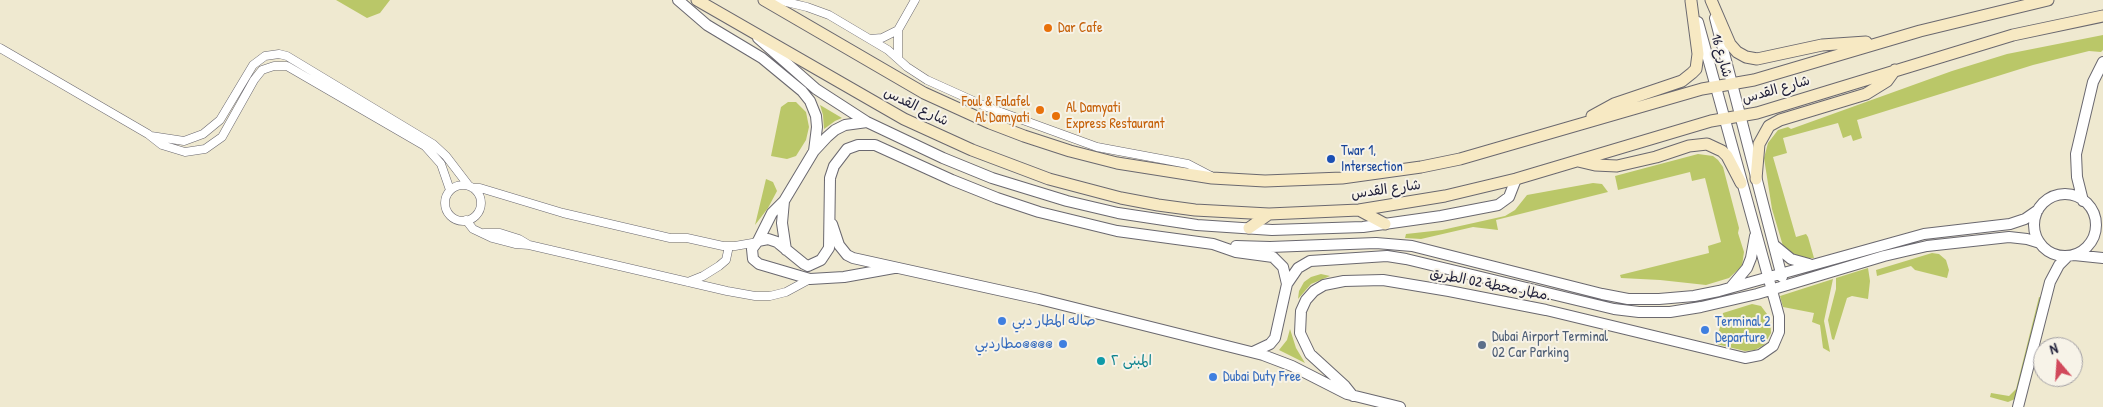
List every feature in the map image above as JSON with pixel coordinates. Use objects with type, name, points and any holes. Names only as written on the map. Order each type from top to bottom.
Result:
[{"type":"main road","name":"شارع القدس","points":[[697,0],[904,119],[972,150],[1049,179],[1121,198],[1158,205],[1232,213],[1269,214],[1359,210],[1445,196],[1516,178],[1711,121],[1740,117],[2013,35],[2103,16]]},
{"type":"main road","name":"شارع القدس","points":[[764,0],[892,76],[940,101],[990,123],[1070,151],[1098,158],[1212,178],[1265,181],[1342,178],[1460,159],[1716,86],[1754,80],[1883,42],[2002,10],[2048,0]]},
{"type":"main road","points":[[1710,0],[1733,48],[1741,55],[1751,59],[1822,45],[1883,42]]},
{"type":"main road","points":[[1578,125],[1614,104],[1682,81],[1696,69],[1698,59],[1691,1]]},
{"type":"main road","points":[[1756,179],[1759,144],[1769,126],[1780,120],[1866,94],[1887,81],[1895,70]]},
{"type":"main road","points":[[1576,161],[1595,165],[1617,166],[1656,157],[1689,146],[1707,144],[1722,151],[1741,183]]},
{"type":"main road","points":[[1359,210],[1385,224]]},
{"type":"main road","points":[[1249,228],[1269,214]]},
{"type":"street","points":[[678,0],[707,25],[762,58],[802,90],[810,100],[816,116],[817,127],[814,151]]},
{"type":"street","points":[[778,0],[824,13],[870,39],[927,80],[987,107],[1097,147],[1188,164],[1212,178]]},
{"type":"street","points":[[898,58],[898,30],[915,0]]},
{"type":"street","name":"شارع 16","points":[[1710,0],[1740,117]]},
{"type":"street","name":"شارع 16","points":[[1691,1],[1724,119]]},
{"type":"street","points":[[870,39],[882,38],[898,30]]},
{"type":"street","points":[[754,34],[816,89],[868,122],[966,168],[1067,202],[1162,220],[1249,228],[1317,230],[1385,224],[1441,216],[1502,203],[1509,197],[1516,178]]},
{"type":"street","points":[[0,48],[151,136],[157,142],[175,151],[190,152],[205,149],[222,136],[258,75],[268,67],[281,65],[293,69],[425,146],[441,164],[450,190]]},
{"type":"street","points":[[151,136],[184,141],[203,134],[220,120],[253,65],[265,56],[279,54],[293,60],[433,144],[446,156],[471,187],[479,196],[480,206],[476,215],[466,220],[453,218],[446,209],[446,198],[450,190],[461,185],[471,187],[480,188],[562,213],[670,238],[687,238],[729,246],[772,240],[808,266],[821,260],[829,248],[831,216],[830,178],[834,166],[847,149],[858,145],[870,144],[880,146],[961,184],[1039,212],[1117,231],[1213,244],[1236,252],[1273,257],[1283,267],[1287,284],[1275,338],[1270,344],[1253,352]]},
{"type":"street","points":[[2083,201],[2077,177],[2076,154],[2094,82],[2103,62]]},
{"type":"street","points":[[1740,117],[1785,286]]},
{"type":"street","name":"مطار محطة 02 الطريق.","points":[[1353,396],[1345,386],[1310,354],[1300,333],[1301,311],[1306,300],[1314,291],[1335,282],[1369,280],[1422,286],[1546,310],[1744,358],[1752,358],[1767,351],[1777,339],[1780,324],[1724,119]]},
{"type":"street","points":[[868,122],[840,127],[831,133],[814,151],[784,201],[768,220],[752,249],[752,256],[755,262],[810,279],[844,277],[894,268]]},
{"type":"street","points":[[2103,238],[2095,228],[2092,212],[2083,201],[2072,195],[2059,195],[2047,200],[2038,210],[2034,227],[2040,243],[2049,252],[2103,258]]},
{"type":"street","points":[[784,201],[782,230],[786,250]]},
{"type":"street","name":"مطار محطة 02 الطريق.","points":[[1213,244],[1270,247],[1376,243],[1412,246],[1602,294],[1628,298],[1676,298],[1729,288],[1810,264],[1924,234],[2010,224],[2025,219],[2038,210]]},
{"type":"street","points":[[831,216],[836,240],[847,255],[853,258],[1039,299],[1253,352],[1283,362],[1334,389],[1353,396],[1400,407]]},
{"type":"street","points":[[466,220],[473,229],[484,233],[500,233],[519,238],[529,245],[756,296],[770,296],[786,292],[810,279]]},
{"type":"street","points":[[594,229],[596,221]]},
{"type":"street","points":[[2018,407],[2050,282],[2059,265],[2090,243],[2095,228]]},
{"type":"street","points":[[631,239],[634,230]]},
{"type":"street","points":[[1729,288],[1747,268],[1751,258],[1755,233]]},
{"type":"street","name":"مطار محطة 02 الطريق.","points":[[1287,284],[1298,268],[1310,261],[1379,256],[1406,259],[1614,309],[1633,311],[1685,310],[1771,290],[1877,258],[1927,246],[2009,237],[2028,239],[2040,243]]},
{"type":"street","points":[[1774,244],[1791,259],[1810,264]]},
{"type":"street","points":[[688,282],[703,276],[726,260],[729,246]]},
{"type":"green space","points":[[336,0],[390,0],[380,13],[367,18]]},
{"type":"green space","points":[[2103,35],[2103,50],[2101,52],[2089,51],[2033,65],[1857,120],[1862,138],[1853,141],[1851,135],[1843,138],[1838,123],[1783,138],[1787,153],[1773,157],[1796,237],[1806,234],[1814,258],[1795,257],[1783,246],[1772,209],[1764,158],[1768,143],[1778,130],[1788,127],[1791,129],[1952,71],[2007,54]]},
{"type":"green space","points":[[788,102],[796,102],[806,112],[809,127],[806,140],[796,156],[787,159],[771,156],[781,107]]},
{"type":"green space","points":[[820,105],[842,118],[824,129]]},
{"type":"green space","points":[[1698,154],[1713,156],[1723,167],[1744,252],[1742,266],[1729,278],[1706,285],[1621,278],[1620,275],[1709,253],[1708,246],[1721,242],[1705,178],[1692,181],[1690,172],[1618,190],[1615,176]]},
{"type":"green space","points":[[766,179],[773,182],[777,191],[768,208],[755,225]]},
{"type":"green space","points":[[1593,183],[1602,184],[1608,192],[1496,220],[1498,230],[1473,227],[1421,239],[1405,238],[1406,234],[1442,230],[1505,216],[1515,210],[1527,195]]},
{"type":"green space","points":[[1932,253],[1939,254],[1946,260],[1949,270],[1947,278],[1915,270],[1911,266],[1877,276],[1876,270]]},
{"type":"green space","points":[[1868,268],[1870,281],[1868,299],[1852,296],[1847,298],[1834,340],[1832,339],[1828,320],[1836,289],[1836,278]]},
{"type":"green space","points":[[1321,274],[1330,276],[1311,284],[1298,299],[1299,291],[1304,282],[1311,277]]},
{"type":"green space","points":[[1833,279],[1824,321],[1830,352],[1823,348],[1820,325],[1812,322],[1814,313],[1783,307],[1780,296]]},
{"type":"green space","points":[[2039,297],[2043,298],[2015,399],[2008,402],[1990,397],[1991,393],[2009,396],[2016,389]]},
{"type":"green space","points":[[1752,304],[1761,306],[1770,318],[1771,333],[1764,345],[1755,350],[1745,351],[1716,344],[1723,313]]},
{"type":"green space","points":[[1290,329],[1296,348],[1305,363],[1279,350],[1287,340]]},
{"type":"place","name":"Dar Cafe","points":[[1048,28]]},
{"type":"place","name":"Foul & Falafel Al Damyati","points":[[1040,110]]},
{"type":"place","name":"Al Damyati Express Restaurant","points":[[1056,116]]},
{"type":"place","name":"Twar 1, Intersection","points":[[1331,159]]},
{"type":"place","name":"صاله المطار دبي","points":[[1002,321]]},
{"type":"place","name":"Terminal 2 Departure","points":[[1705,330]]},
{"type":"place","name":"مطاردبي@@@@","points":[[1063,344]]},
{"type":"place","name":"Dubai Airport Terminal 02 Car Parking","points":[[1482,345]]},
{"type":"place","name":"المبنى ٢","points":[[1101,361]]},
{"type":"place","name":"Dubai Duty Free","points":[[1213,377]]}]
